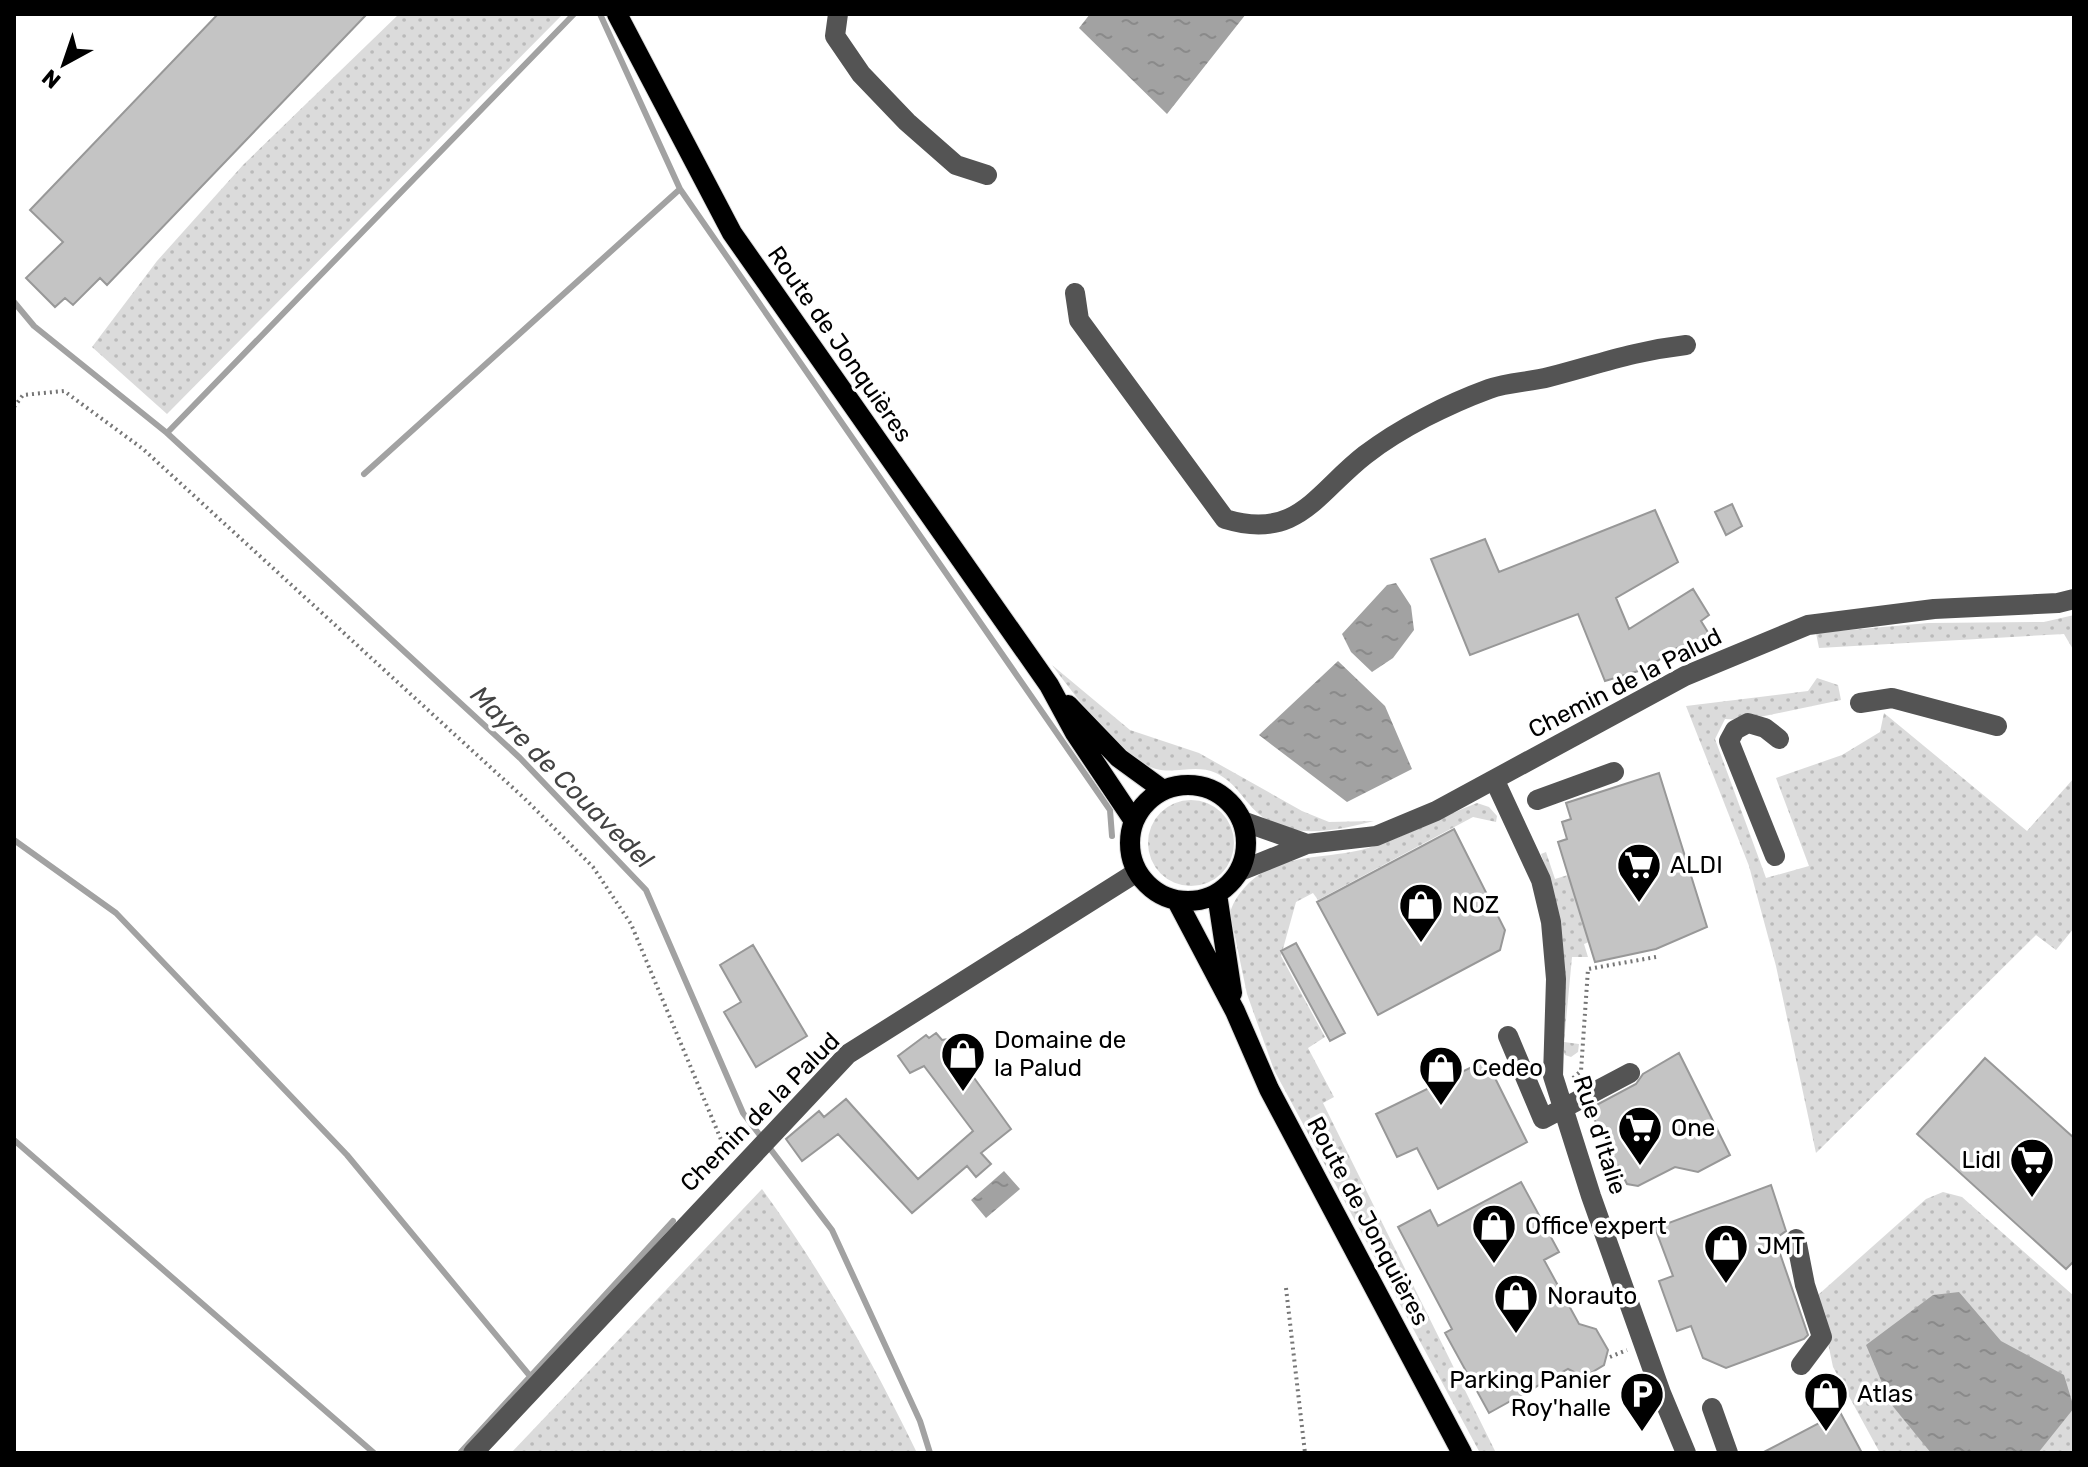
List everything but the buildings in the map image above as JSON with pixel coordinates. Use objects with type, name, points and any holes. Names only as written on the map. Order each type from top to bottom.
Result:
[{"type":"main road","name":"Route de Jonquières","points":[[617,14],[732,233],[1049,685],[1075,733],[1134,821]]},
{"type":"main road","name":"Route de Jonquières","points":[[1049,685],[1119,758],[1163,790]]},
{"type":"main road","points":[[1137,872],[1130,838],[1134,821],[1148,800],[1163,790],[1194,785],[1223,796],[1242,821],[1247,837],[1240,871],[1217,894],[1200,901],[1177,901]]},
{"type":"main road","name":"Route de Jonquières","points":[[1137,872],[1149,886],[1177,901],[1235,1011],[1269,1089],[1462,1453]]},
{"type":"main road","name":"Route de Jonquières","points":[[1217,894],[1235,1011]]},
{"type":"street","points":[[838,14],[835,36],[861,74],[956,165],[987,175]]},
{"type":"street","points":[[1075,293],[1079,320],[1225,519],[1253,527],[1292,518],[1320,498],[1365,455],[1422,421],[1491,388],[1549,377],[1620,355],[1686,345]]},
{"type":"street","name":"Chemin de la Palud","points":[[1240,871],[1307,844],[1376,836],[1436,811],[1685,676],[1808,625],[1863,615],[2074,599]]},
{"type":"street","points":[[1860,703],[1892,698],[1997,726]]},
{"type":"street","points":[[1775,856],[1729,741],[1735,730],[1748,723],[1765,728],[1779,739]]},
{"type":"street","points":[[1537,800],[1614,772]]},
{"type":"street","name":"Rue d'Italie","points":[[1495,781],[1541,880],[1551,922],[1556,979],[1552,1051],[1560,1098],[1661,1393],[1686,1453]]},
{"type":"street","name":"Chemin de la Palud","points":[[1242,821],[1307,844]]},
{"type":"street","name":"Chemin de la Palud","points":[[473,1453],[848,1054],[1137,872]]},
{"type":"street","points":[[1508,1036],[1543,1119],[1560,1098],[1630,1073]]},
{"type":"street","points":[[1796,1239],[1805,1285],[1822,1337],[1801,1365]]},
{"type":"street","points":[[1712,1408],[1728,1453]]},
{"type":"path","points":[[14,407],[23,395],[64,391],[143,449],[524,798],[593,867],[631,924],[740,1166]]},
{"type":"path","points":[[1560,1098],[1581,1071],[1588,969],[1656,957]]},
{"type":"path","points":[[1286,1288],[1305,1453]]},
{"type":"shaded area","points":[[399,14],[563,14],[167,414],[92,347],[157,261],[243,165]]},
{"type":"shaded area","points":[[2074,615],[2074,651],[2064,634],[1819,648],[1816,633],[1928,623],[2044,622]]},
{"type":"shaded area","points":[[1052,665],[1130,730],[1199,753],[1302,811],[1329,822],[1374,821],[1331,830],[1286,828],[1260,815],[1229,782],[1216,773],[1201,769],[1156,769],[1142,763],[1099,724]]},
{"type":"shaded area","points":[[1817,678],[1838,685],[1841,700],[1745,720],[1725,719],[1715,739],[1766,878],[1809,866],[1776,778],[1842,755],[1880,732],[1884,713],[2027,831],[2074,778],[2074,928],[2056,950],[2036,935],[1816,1153],[1776,966],[1749,866],[1686,706],[1808,691]]},
{"type":"shaded area","points":[[1183,800],[1199,800],[1222,812],[1231,826],[1234,843],[1231,860],[1222,874],[1199,886],[1183,886],[1167,879],[1155,867],[1148,851],[1148,835],[1155,819],[1167,807]]},
{"type":"shaded area","points":[[1477,803],[1489,807],[1497,816],[1496,822],[1473,817],[1318,900],[1313,893],[1296,902],[1281,956],[1325,1037],[1308,1048],[1334,1097],[1323,1103],[1496,1453],[1480,1453],[1274,1070],[1247,994],[1230,913],[1239,895],[1259,874],[1289,862],[1368,848]]},
{"type":"shaded area","points":[[1546,852],[1555,879],[1568,875],[1589,942],[1584,944],[1588,957],[1572,957],[1564,1042],[1579,1044],[1578,1052],[1571,1057],[1565,1055],[1562,1046],[1561,948],[1554,901],[1541,854]]},
{"type":"shaded area","points":[[762,1189],[846,1318],[917,1453],[511,1453]]},
{"type":"shaded area","points":[[1943,1192],[1962,1197],[2074,1296],[2073,1453],[1880,1453],[1833,1367],[1818,1295],[1926,1199]]},
{"type":"water","points":[[1090,14],[1246,14],[1167,114],[1079,28]]},
{"type":"water","points":[[1396,583],[1411,606],[1414,630],[1393,658],[1372,672],[1351,652],[1342,634],[1387,585]]},
{"type":"water","points":[[1338,661],[1385,706],[1412,769],[1347,802],[1259,735]]},
{"type":"water","points":[[1004,1171],[1020,1189],[986,1218],[971,1200]]},
{"type":"water","points":[[1959,1292],[2001,1341],[2064,1375],[2074,1408],[2038,1453],[1931,1453],[1891,1404],[1866,1345],[1933,1295]]},
{"type":"waterway","points":[[167,433],[574,14]]},
{"type":"waterway","points":[[600,14],[680,189],[1110,810],[1112,836]]},
{"type":"waterway","points":[[364,474],[680,189]]},
{"type":"waterway","name":"Mayre de Couavedel","points":[[14,302],[34,326],[167,433],[520,758],[646,890],[743,1113],[832,1230],[920,1421],[930,1453]]},
{"type":"waterway","points":[[14,840],[116,913],[347,1155],[530,1376]]},
{"type":"waterway","points":[[14,1140],[374,1453]]},
{"type":"waterway","points":[[460,1453],[673,1221]]},
{"type":"place","name":"ALDI","points":[[1639,904]]},
{"type":"place","name":"NOZ","points":[[1421,944]]},
{"type":"place","name":"Domaine de la Palud","points":[[963,1093]]},
{"type":"place","name":"Cedeo","points":[[1441,1107]]},
{"type":"place","name":"One","points":[[1640,1167]]},
{"type":"place","name":"Lidl","points":[[2032,1199]]},
{"type":"place","name":"Office expert","points":[[1494,1265]]},
{"type":"place","name":"JMT","points":[[1726,1285]]},
{"type":"place","name":"Norauto","points":[[1516,1335]]},
{"type":"place","name":"Parking Panier Roy'halle","points":[[1642,1433]]},
{"type":"place","name":"Atlas","points":[[1826,1433]]}]
